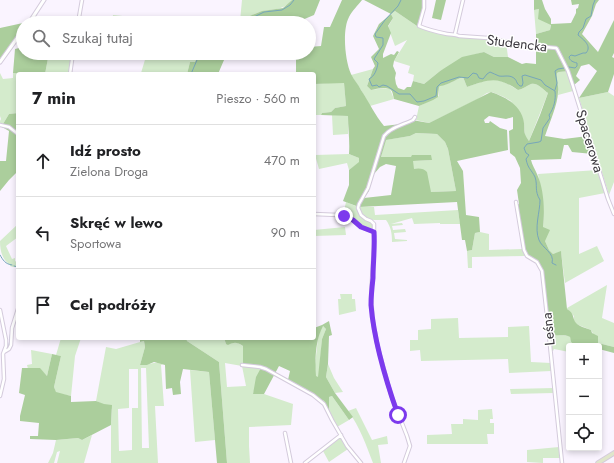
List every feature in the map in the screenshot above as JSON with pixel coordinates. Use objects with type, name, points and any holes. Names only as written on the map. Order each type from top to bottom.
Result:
[{"type":"main road","points":[[598,463],[614,453]]},
{"type":"street","points":[[33,16],[44,0]]},
{"type":"street","points":[[79,16],[82,0]]},
{"type":"street","name":"Studencka","points":[[424,0],[424,8],[419,26],[435,32],[455,34],[465,37],[488,38],[524,45],[556,48],[559,51],[566,68]]},
{"type":"street","points":[[455,34],[463,0]]},
{"type":"street","points":[[0,62],[16,40]]},
{"type":"street","points":[[70,72],[72,60]]},
{"type":"street","name":"Spacerowa","points":[[566,68],[614,214]]},
{"type":"street","points":[[404,463],[410,446],[391,395],[378,348],[373,322],[371,298],[374,224],[361,215],[358,208],[368,188],[384,136],[389,131],[413,120],[415,117]]},
{"type":"street","points":[[0,125],[16,133]]},
{"type":"street","name":"Leśna","points":[[516,202],[524,250],[527,256],[537,262],[542,271],[562,463]]},
{"type":"street","points":[[316,214],[344,216],[353,220],[361,227],[374,232]]},
{"type":"street","points":[[0,310],[6,340],[6,346],[3,352],[4,379],[0,396]]},
{"type":"street","points":[[3,352],[11,345],[12,328],[16,315]]},
{"type":"street","points":[[242,365],[266,369],[313,395],[324,404],[347,446],[361,463]]},
{"type":"street","points":[[286,433],[291,463]]},
{"type":"street","points":[[305,463],[341,435]]},
{"type":"green space","points":[[242,0],[292,0],[280,8],[260,12],[250,16],[240,16]]},
{"type":"green space","points":[[292,0],[320,0],[314,15],[312,16],[250,16],[262,11],[283,8]]},
{"type":"green space","points":[[342,0],[362,0],[349,17],[347,23],[345,46],[347,61],[352,76],[384,126],[401,124],[412,120],[429,123],[491,92],[508,100],[517,107],[523,117],[525,134],[529,141],[548,93],[536,84],[531,84],[518,90],[504,82],[493,80],[467,87],[463,77],[446,85],[440,86],[438,97],[419,106],[394,99],[391,90],[389,89],[381,88],[371,90],[367,86],[375,66],[371,57],[379,49],[373,36],[379,24],[391,14],[393,18],[388,26],[391,33],[383,54],[383,58],[391,54],[394,55],[397,51],[399,52],[393,66],[396,73],[396,84],[398,88],[404,90],[407,87],[411,87],[413,81],[424,84],[440,71],[462,57],[484,52],[494,57],[508,57],[522,64],[536,64],[536,47],[557,49],[566,68],[567,66],[558,47],[536,44],[536,34],[550,30],[551,25],[538,19],[539,9],[534,10],[534,0],[542,0],[551,19],[551,24],[571,23],[579,4],[572,5],[571,0],[599,0],[582,34],[598,52],[614,20],[614,53],[612,57],[614,58],[614,74],[608,92],[579,98],[597,71],[589,64],[581,66],[576,76],[580,80],[574,85],[569,71],[557,73],[558,97],[545,136],[564,139],[588,136],[593,154],[572,152],[568,145],[564,145],[561,159],[531,160],[543,193],[543,227],[550,230],[545,241],[549,250],[553,254],[561,251],[567,309],[572,314],[577,324],[591,330],[592,333],[598,336],[598,343],[572,343],[568,336],[550,335],[542,270],[537,261],[528,256],[525,250],[517,205],[519,204],[517,190],[521,183],[520,168],[515,157],[510,153],[509,131],[513,129],[513,117],[506,119],[489,116],[484,120],[485,123],[489,123],[490,121],[500,128],[507,130],[508,150],[457,161],[463,171],[466,215],[479,217],[480,232],[475,233],[472,250],[467,251],[465,240],[462,240],[457,202],[359,207],[343,201],[349,185],[349,170],[359,162],[359,158],[349,154],[348,116],[321,115],[322,113],[331,112],[335,108],[346,106],[344,83],[316,84],[316,72],[296,72],[296,60],[316,60],[316,46],[321,46],[324,27],[330,27]],"holes":[[[416,133],[437,134],[445,142],[448,149],[456,191],[431,192],[427,172],[417,168],[414,169],[413,161],[432,160],[431,155],[381,157],[386,140],[410,136]],[[386,164],[396,166],[391,195],[364,198],[369,191],[371,179],[374,174],[380,167]]]},
{"type":"green space","points":[[364,0],[423,0],[423,7],[417,26],[395,11],[391,14]]},
{"type":"green space","points":[[436,0],[446,0],[441,20],[432,18]]},
{"type":"green space","points":[[539,9],[551,24],[550,30],[536,34],[534,10]]},
{"type":"green space","points":[[395,11],[420,28],[450,36],[454,35],[459,37],[506,42],[508,57],[494,57],[484,52],[473,55],[440,71],[424,84],[413,81],[414,75],[408,73],[410,66],[394,61],[407,40],[395,46],[388,27],[393,18],[391,14]]},
{"type":"green space","points":[[16,25],[16,37],[0,59],[0,28]]},
{"type":"green space","points":[[15,49],[16,60],[48,60],[45,72],[13,73]]},
{"type":"green space","points":[[48,60],[71,60],[69,72],[45,72]]},
{"type":"green space","points":[[145,60],[196,60],[195,62],[190,62],[188,72],[141,72]]},
{"type":"green space","points":[[196,60],[224,60],[219,72],[188,72],[190,62],[195,62]]},
{"type":"green space","points":[[373,69],[367,86],[371,90],[383,88],[390,89],[394,99],[370,106],[351,75]]},
{"type":"green space","points":[[567,71],[573,91],[558,95],[557,73]]},
{"type":"green space","points":[[0,73],[3,79],[13,78],[13,73],[16,73],[16,113],[9,114],[3,124],[0,123]]},
{"type":"green space","points":[[463,77],[467,87],[488,80],[494,80],[504,82],[518,90],[531,84],[536,84],[548,93],[529,141],[525,136],[524,123],[511,101],[492,92],[487,93],[429,123],[416,120],[419,106],[439,96],[440,85]]},
{"type":"green space","points":[[344,82],[346,106],[335,108],[331,112],[322,113],[321,115],[316,115],[316,84]]},
{"type":"green space","points":[[608,92],[614,96],[614,182],[609,195],[579,98]]},
{"type":"green space","points":[[16,113],[16,173],[0,191],[0,161],[6,161],[9,131],[2,127],[9,114]]},
{"type":"green space","points":[[332,115],[348,116],[348,134],[333,135]]},
{"type":"green space","points":[[416,133],[437,134],[445,142],[448,149],[456,191],[431,192],[413,169],[412,161],[432,160],[411,157],[381,157],[385,140],[410,136]]},
{"type":"green space","points":[[349,154],[359,158],[359,163],[349,170],[347,163],[319,169],[316,155]]},
{"type":"green space","points":[[598,170],[605,193],[579,198],[579,254],[597,246],[604,261],[565,283],[561,252],[553,254],[549,250],[545,241],[543,227],[544,215],[538,174]]},
{"type":"green space","points":[[346,202],[358,207],[361,216],[373,224],[374,229],[372,230],[363,227],[350,217],[343,215]]},
{"type":"green space","points":[[359,207],[374,207],[375,215],[458,210],[460,224],[414,224],[412,218],[391,224],[402,223],[403,225],[392,226],[393,230],[405,229],[406,232],[394,233],[395,239],[407,240],[392,242],[391,230],[386,220],[373,220],[366,218]]},
{"type":"green space","points":[[16,226],[16,238],[6,246],[12,259],[15,258],[16,267],[10,266],[7,263],[1,251],[0,241]]},
{"type":"green space","points":[[345,227],[346,235],[316,236],[316,230]]},
{"type":"green space","points":[[480,232],[489,234],[489,250],[522,249],[525,256],[472,257],[472,268],[468,268],[467,251],[472,250],[475,233]]},
{"type":"green space","points":[[607,285],[602,318],[614,323],[614,347],[598,343],[591,330],[576,324],[574,321],[574,316],[567,308]]},
{"type":"green space","points":[[340,294],[352,294],[352,299],[355,299],[356,311],[339,315],[338,299],[341,299]]},
{"type":"green space","points":[[458,318],[459,338],[508,337],[508,327],[529,326],[531,362],[551,363],[551,371],[509,373],[508,359],[421,361],[420,350],[410,351],[410,340],[418,340],[418,330],[431,329],[431,319]]},
{"type":"green space","points":[[329,321],[332,335],[329,336],[326,377],[335,393],[353,417],[349,420],[332,396],[329,397],[329,411],[324,401],[288,380],[290,371],[279,366],[264,394],[253,394],[256,377],[262,366],[243,364],[243,346],[236,343],[228,345],[225,340],[316,340],[316,327]],"holes":[[[323,326],[326,329],[322,339],[318,377],[316,376],[317,344]]]},
{"type":"green space","points":[[322,325],[326,329],[322,339],[319,377],[316,377],[315,365],[318,338]]},
{"type":"green space","points":[[550,335],[569,336],[573,343],[566,343],[566,351],[554,349],[551,351]]},
{"type":"green space","points":[[60,340],[80,340],[75,356],[71,396],[56,393],[54,387],[61,356],[56,355]]},
{"type":"green space","points":[[140,340],[187,340],[219,362],[227,463],[217,463],[209,372],[183,369],[180,382],[181,394],[173,395],[172,388],[166,389],[165,365],[154,362],[147,365],[140,365],[145,347],[144,341],[140,342]]},
{"type":"green space","points":[[187,340],[225,340],[226,344],[238,343],[262,366],[253,394],[264,394],[293,404],[291,425],[249,427],[250,463],[227,463],[219,362]],"holes":[[[225,363],[242,366],[246,386],[227,387]]]},
{"type":"green space","points":[[144,341],[145,347],[140,365],[154,363],[163,364],[161,365],[164,406],[155,406],[158,463],[111,463],[112,409],[96,401],[106,347],[116,349]],"holes":[[[141,368],[146,368],[149,448],[142,448]],[[129,369],[138,369],[138,408],[132,408],[132,450],[119,451],[118,409],[129,408]]]},
{"type":"green space","points":[[602,344],[614,347],[614,353],[602,350]]},
{"type":"green space","points":[[31,350],[52,354],[47,376],[40,369],[28,369],[27,365],[32,364]]},
{"type":"green space","points":[[52,354],[61,356],[54,387],[56,392],[71,396],[71,402],[96,401],[112,405],[111,425],[82,440],[78,438],[56,440],[30,439],[30,436],[38,436],[39,423],[20,421],[25,395],[19,393],[22,368],[40,368],[47,376]]},
{"type":"green space","points":[[328,364],[334,378],[343,392],[335,393],[326,377]]},
{"type":"green space","points":[[190,370],[209,372],[215,440],[195,442]]},
{"type":"green space","points":[[554,388],[554,393],[511,394],[510,389]]},
{"type":"green space","points":[[332,396],[349,420],[337,427],[329,411],[329,397]]},
{"type":"green space","points":[[356,408],[372,440],[387,436],[388,444],[378,445],[381,463],[373,463],[359,430],[348,411]]},
{"type":"green space","points":[[492,409],[493,419],[490,419],[490,423],[494,423],[494,434],[487,434],[488,444],[427,444],[427,435],[452,434],[451,424],[463,424],[463,419],[478,420],[478,410]]},
{"type":"green space","points":[[92,435],[84,463],[57,463],[60,451],[57,452],[54,463],[48,463],[53,453],[56,440],[78,438],[82,440]]},
{"type":"green space","points":[[340,437],[348,449],[329,462],[323,451]]},
{"type":"green space","points":[[559,447],[560,458],[543,458],[543,463],[527,462],[527,450]]},
{"type":"waterway","points":[[256,16],[264,12],[282,10],[290,5],[294,0]]},
{"type":"waterway","points":[[401,0],[398,6],[375,34],[376,37],[383,38],[383,45],[374,59],[378,63],[374,74],[369,79],[372,86],[377,85],[379,87],[383,85],[399,94],[410,94],[417,102],[436,96],[437,87],[441,83],[459,77],[468,78],[473,73],[477,74],[479,78],[483,79],[490,72],[499,76],[513,77],[520,86],[522,86],[523,83],[522,76],[525,75],[541,80],[545,85],[555,91],[554,104],[549,115],[550,118],[543,128],[541,141],[527,144],[524,148],[526,153],[529,155],[526,159],[535,177],[537,193],[540,200],[537,225],[539,240],[552,256],[552,263],[556,265]]},
{"type":"waterway","points":[[569,67],[575,68],[577,66],[577,63],[569,58],[571,55],[575,56],[586,53],[588,50],[588,46],[578,35],[583,28],[586,19],[591,16],[595,0]]},
{"type":"waterway","points":[[192,72],[197,60]]},
{"type":"waterway","points":[[555,90],[557,83],[555,71],[564,68]]},
{"type":"waterway","points":[[0,255],[6,263],[12,265]]},
{"type":"waterway","points":[[11,327],[15,315]]},
{"type":"waterway","points":[[9,346],[11,330]]},
{"type":"route","points":[[344,216],[353,220],[366,230],[374,232],[371,298],[373,322],[378,348],[398,415]]}]
